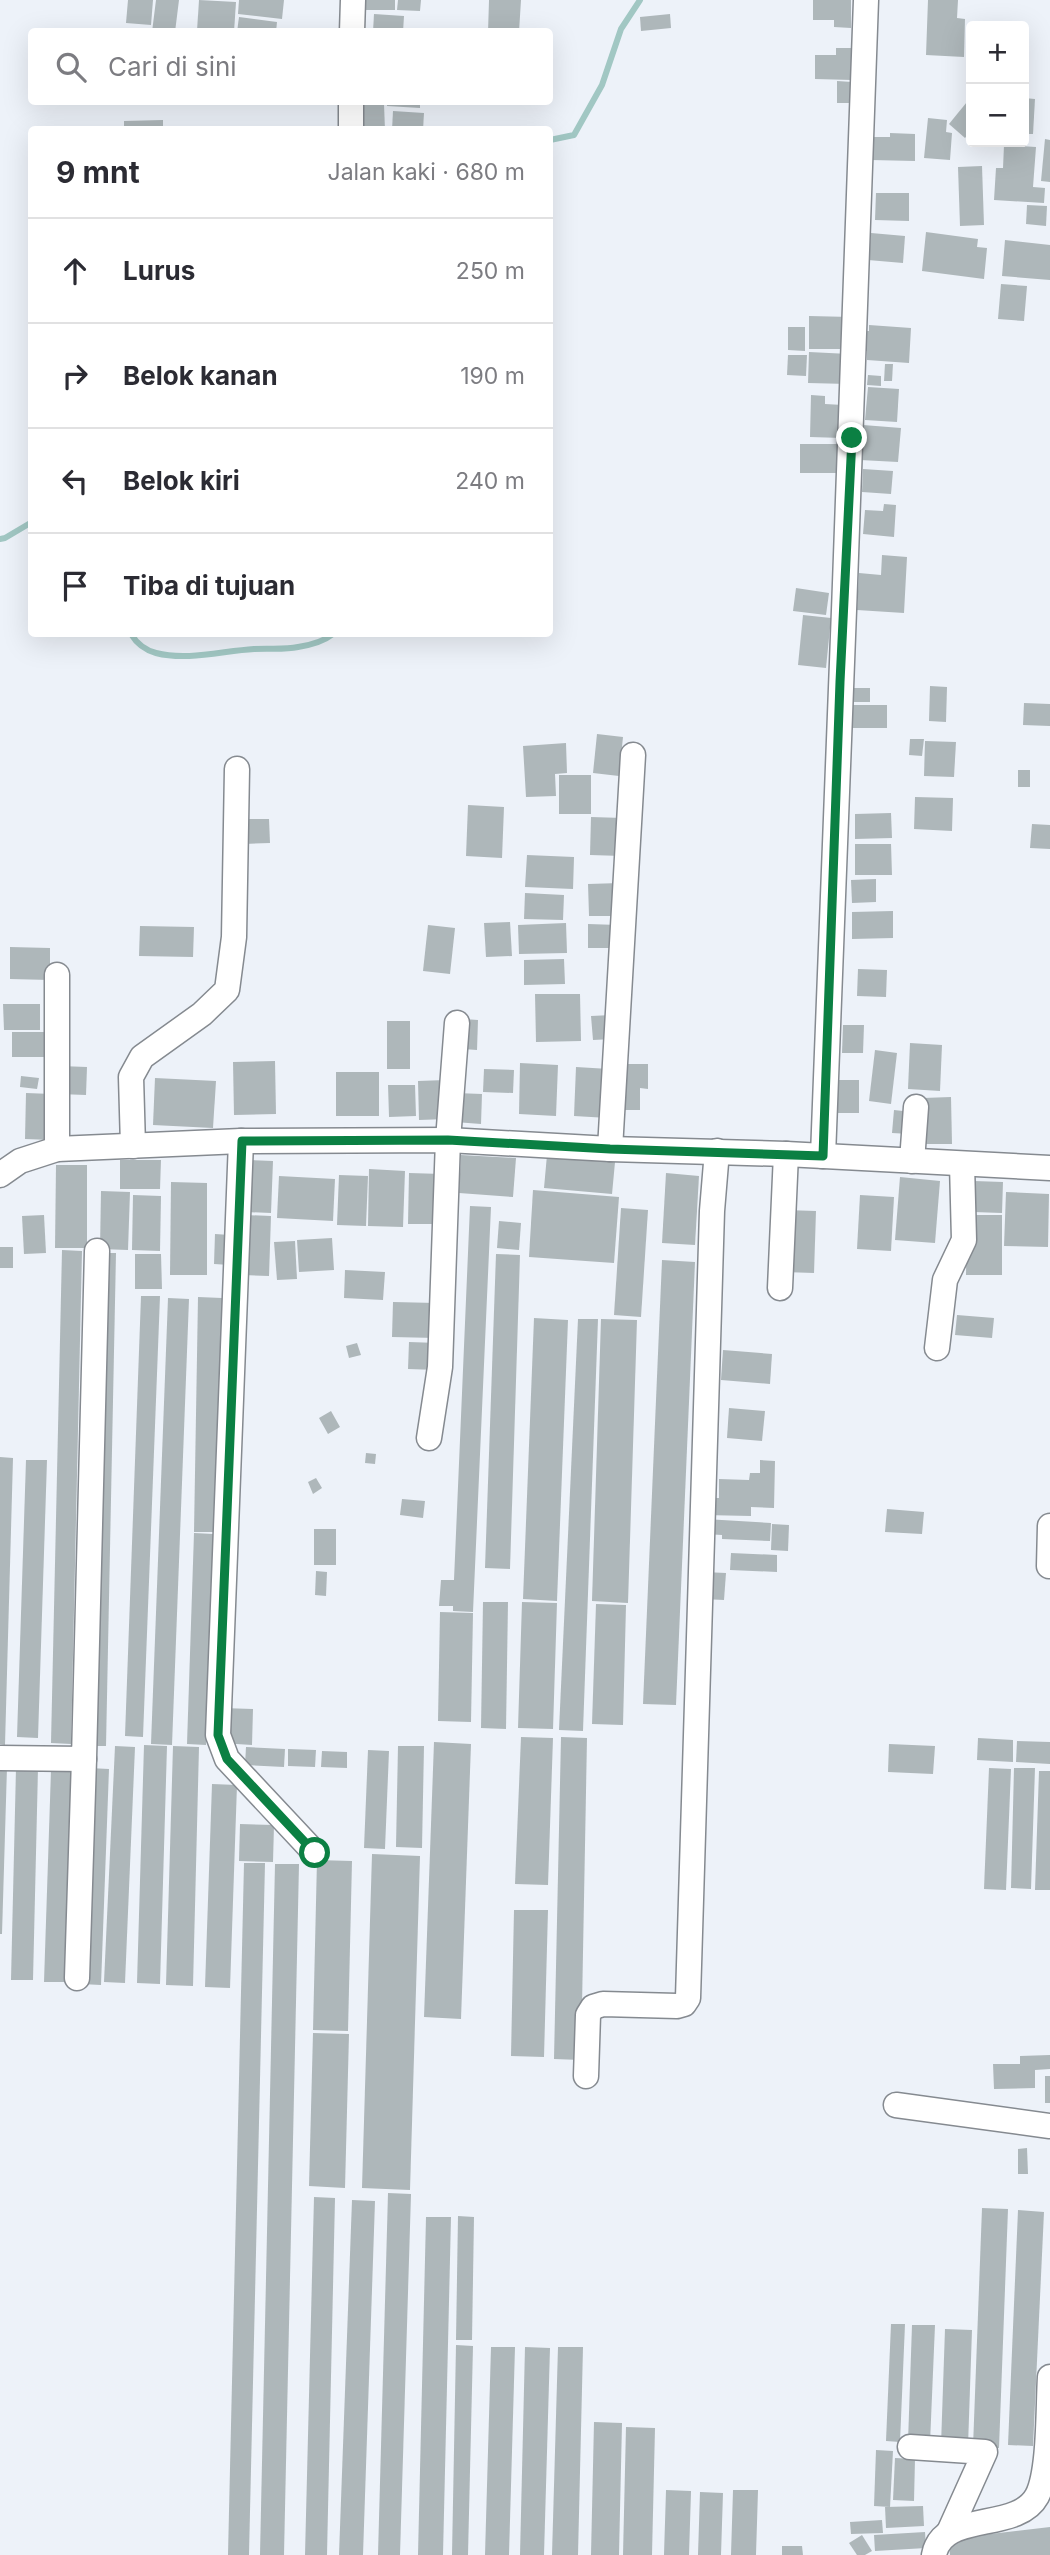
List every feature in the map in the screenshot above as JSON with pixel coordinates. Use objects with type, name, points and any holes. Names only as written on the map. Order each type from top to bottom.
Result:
[{"type":"street","points":[[352,28],[353,0]]},
{"type":"street","points":[[823,1156],[866,0]]},
{"type":"street","points":[[351,105],[351,126]]},
{"type":"street","points":[[610,1149],[633,755]]},
{"type":"street","points":[[133,1146],[131,1077],[142,1057],[202,1014],[227,990],[234,937],[237,769]]},
{"type":"street","points":[[57,975],[57,1149]]},
{"type":"street","points":[[429,1438],[440,1367],[448,1140],[457,1023]]},
{"type":"street","points":[[912,1161],[916,1107]]},
{"type":"street","points":[[0,1175],[20,1161],[57,1149],[242,1141],[448,1140],[1050,1168]]},
{"type":"street","points":[[242,1141],[218,1735],[227,1759],[315,1853]]},
{"type":"street","points":[[586,2076],[588,2015],[593,2007],[603,2004],[677,2006],[684,2004],[688,1998],[712,1211],[717,1152]]},
{"type":"street","points":[[780,1288],[786,1154]]},
{"type":"street","points":[[937,1348],[946,1274],[964,1240],[962,1164]]},
{"type":"street","points":[[77,1978],[97,1251]]},
{"type":"street","points":[[1049,1566],[1050,1526]]},
{"type":"street","points":[[0,1758],[84,1759]]},
{"type":"street","points":[[896,2105],[1050,2126]]},
{"type":"street","points":[[934,2555],[938,2541],[949,2532],[1010,2516],[1029,2506],[1036,2498],[1045,2456],[1050,2377]]},
{"type":"street","points":[[910,2447],[985,2452],[949,2532]]},
{"type":"building","points":[[128,0],[153,0],[151,25],[126,23]]},
{"type":"building","points":[[156,0],[179,0],[176,28],[152,28]]},
{"type":"building","points":[[199,0],[236,2],[234,28],[197,28]]},
{"type":"building","points":[[239,0],[284,0],[282,19],[238,14]]},
{"type":"building","points":[[360,0],[395,0],[395,10],[359,10]]},
{"type":"building","points":[[398,0],[421,0],[420,11],[397,10]]},
{"type":"building","points":[[489,0],[521,0],[519,28],[488,28]]},
{"type":"building","points":[[813,0],[851,0],[851,28],[834,27],[834,20],[813,20]]},
{"type":"building","points":[[928,0],[958,0],[957,18],[965,19],[964,57],[926,55]]},
{"type":"building","points":[[374,14],[404,16],[403,28],[373,28]]},
{"type":"building","points":[[670,14],[671,28],[641,31],[640,17]]},
{"type":"building","points":[[239,17],[277,22],[276,28],[238,28]]},
{"type":"building","points":[[836,48],[853,48],[852,80],[815,79],[815,55],[836,55]]},
{"type":"building","points":[[837,81],[852,82],[852,103],[837,103]]},
{"type":"building","points":[[1029,98],[1035,99],[1033,134],[1029,134]]},
{"type":"building","points":[[966,103],[966,137],[949,124]]},
{"type":"building","points":[[354,105],[384,105],[385,126],[355,126]]},
{"type":"building","points":[[420,105],[420,108],[387,106]]},
{"type":"building","points":[[393,111],[424,113],[423,126],[392,126]]},
{"type":"building","points":[[928,118],[947,120],[946,132],[952,133],[950,160],[924,158]]},
{"type":"building","points":[[163,120],[163,126],[124,126],[124,121]]},
{"type":"building","points":[[890,133],[915,134],[915,161],[871,160],[872,137],[890,137]]},
{"type":"building","points":[[1045,139],[1050,140],[1050,182],[1041,181]]},
{"type":"building","points":[[1004,147],[1036,147],[1033,187],[1045,188],[1044,203],[994,200],[996,168],[1003,168]]},
{"type":"building","points":[[982,166],[984,225],[960,226],[958,167]]},
{"type":"building","points":[[876,193],[909,193],[909,221],[875,220]]},
{"type":"building","points":[[1027,205],[1047,206],[1046,226],[1026,224]]},
{"type":"building","points":[[926,232],[978,239],[977,247],[987,248],[984,279],[922,271]]},
{"type":"building","points":[[871,233],[905,236],[903,263],[868,260]]},
{"type":"building","points":[[1005,240],[1050,245],[1050,280],[1002,276]]},
{"type":"building","points":[[1001,284],[1027,286],[1024,321],[998,319]]},
{"type":"building","points":[[809,316],[851,317],[850,349],[809,349]]},
{"type":"building","points":[[869,325],[911,328],[909,363],[867,360],[867,351],[862,350],[863,331],[869,331]]},
{"type":"building","points":[[788,327],[805,327],[805,351],[788,350]]},
{"type":"building","points":[[809,352],[849,354],[848,384],[808,383]]},
{"type":"building","points":[[788,355],[807,355],[806,376],[787,375]]},
{"type":"building","points":[[885,364],[893,364],[892,381],[884,381]]},
{"type":"building","points":[[868,375],[881,376],[881,386],[867,385]]},
{"type":"building","points":[[868,387],[899,389],[897,422],[865,420]]},
{"type":"building","points":[[811,395],[825,396],[825,404],[843,405],[842,438],[810,437]]},
{"type":"building","points":[[863,425],[901,428],[898,462],[860,460]]},
{"type":"building","points":[[800,444],[848,444],[848,473],[800,473]]},
{"type":"building","points":[[863,469],[893,471],[891,494],[862,492]]},
{"type":"building","points":[[884,504],[896,505],[894,537],[863,534],[865,510],[883,511]]},
{"type":"building","points":[[882,555],[907,557],[904,613],[857,610],[859,573],[881,575]]},
{"type":"building","points":[[796,588],[829,593],[826,615],[793,611]]},
{"type":"building","points":[[803,615],[831,618],[826,668],[798,665]]},
{"type":"building","points":[[930,686],[947,687],[946,722],[929,721]]},
{"type":"building","points":[[849,688],[870,688],[870,702],[849,702]]},
{"type":"building","points":[[1024,703],[1050,704],[1050,726],[1023,725]]},
{"type":"building","points":[[845,705],[887,705],[887,728],[845,728]]},
{"type":"building","points":[[597,734],[623,737],[619,776],[593,773]]},
{"type":"building","points":[[910,739],[924,739],[922,756],[909,755]]},
{"type":"building","points":[[925,741],[956,742],[954,777],[924,776]]},
{"type":"building","points":[[566,743],[567,773],[555,774],[556,796],[526,797],[523,746]]},
{"type":"building","points":[[1018,770],[1030,770],[1030,787],[1018,787]]},
{"type":"building","points":[[559,775],[591,775],[591,814],[559,814]]},
{"type":"building","points":[[915,797],[953,798],[952,831],[914,829]]},
{"type":"building","points":[[468,805],[504,807],[502,858],[466,856]]},
{"type":"building","points":[[891,813],[892,838],[855,839],[855,814]]},
{"type":"building","points":[[591,817],[623,818],[622,856],[590,855]]},
{"type":"building","points":[[244,819],[269,819],[270,843],[244,844]]},
{"type":"building","points":[[1032,824],[1050,825],[1050,849],[1030,848]]},
{"type":"building","points":[[855,844],[891,844],[892,875],[855,875]]},
{"type":"building","points":[[527,855],[574,857],[573,889],[525,887]]},
{"type":"building","points":[[876,879],[876,902],[852,903],[851,880]]},
{"type":"building","points":[[620,883],[620,916],[589,916],[588,884]]},
{"type":"building","points":[[525,893],[564,895],[563,920],[524,919]]},
{"type":"building","points":[[893,911],[893,938],[852,939],[852,912]]},
{"type":"building","points":[[510,922],[512,956],[486,957],[484,923]]},
{"type":"building","points":[[566,923],[567,953],[519,954],[518,925]]},
{"type":"building","points":[[588,924],[618,925],[618,948],[588,948]]},
{"type":"building","points":[[428,925],[455,928],[450,974],[423,971]]},
{"type":"building","points":[[140,926],[194,927],[193,957],[139,956]]},
{"type":"building","points":[[10,947],[50,948],[50,980],[10,979]]},
{"type":"building","points":[[564,959],[565,984],[524,985],[524,960]]},
{"type":"building","points":[[858,969],[887,970],[886,997],[857,996]]},
{"type":"building","points":[[535,994],[580,994],[581,1041],[536,1042]]},
{"type":"building","points":[[3,1004],[40,1004],[40,1030],[4,1030]]},
{"type":"building","points":[[612,1015],[613,1039],[593,1040],[591,1016]]},
{"type":"building","points":[[464,1019],[478,1020],[477,1050],[463,1049]]},
{"type":"building","points":[[387,1021],[410,1021],[410,1069],[387,1069]]},
{"type":"building","points":[[843,1025],[864,1025],[863,1053],[842,1053]]},
{"type":"building","points":[[12,1032],[47,1032],[47,1057],[12,1057]]},
{"type":"building","points":[[910,1043],[942,1045],[940,1091],[908,1089]]},
{"type":"building","points":[[875,1050],[897,1053],[891,1104],[869,1101]]},
{"type":"building","points":[[275,1061],[276,1114],[234,1115],[233,1062]]},
{"type":"building","points":[[520,1063],[558,1065],[556,1116],[519,1114]]},
{"type":"building","points":[[623,1064],[648,1064],[648,1089],[640,1088],[640,1110],[622,1110]]},
{"type":"building","points":[[60,1066],[87,1067],[86,1095],[59,1094]]},
{"type":"building","points":[[576,1067],[609,1069],[608,1118],[574,1116]]},
{"type":"building","points":[[484,1069],[514,1070],[513,1093],[483,1092]]},
{"type":"building","points":[[336,1072],[379,1072],[379,1116],[336,1116]]},
{"type":"building","points":[[21,1076],[39,1078],[37,1089],[20,1087]]},
{"type":"building","points":[[155,1078],[216,1081],[213,1128],[153,1125]]},
{"type":"building","points":[[446,1080],[447,1119],[419,1120],[418,1081]]},
{"type":"building","points":[[836,1080],[859,1080],[859,1113],[836,1113]]},
{"type":"building","points":[[388,1085],[415,1085],[416,1116],[389,1117]]},
{"type":"building","points":[[26,1093],[52,1094],[51,1140],[25,1139]]},
{"type":"building","points":[[456,1093],[482,1094],[481,1124],[455,1122]]},
{"type":"building","points":[[951,1097],[952,1144],[923,1144],[923,1098]]},
{"type":"building","points":[[894,1110],[912,1112],[910,1134],[892,1133]]},
{"type":"building","points":[[461,1155],[516,1158],[513,1197],[459,1193]]},
{"type":"building","points":[[547,1155],[615,1162],[612,1194],[544,1188]]},
{"type":"building","points":[[120,1160],[161,1160],[160,1189],[120,1189]]},
{"type":"building","points":[[249,1160],[273,1161],[271,1213],[246,1212]]},
{"type":"building","points":[[56,1165],[87,1165],[87,1248],[55,1248]]},
{"type":"building","points":[[369,1169],[405,1171],[403,1227],[368,1226]]},
{"type":"building","points":[[409,1173],[442,1174],[441,1224],[408,1224]]},
{"type":"building","points":[[666,1173],[699,1176],[695,1245],[662,1243]]},
{"type":"building","points":[[339,1175],[368,1176],[366,1226],[337,1225]]},
{"type":"building","points":[[279,1176],[335,1179],[333,1221],[277,1218]]},
{"type":"building","points":[[900,1177],[940,1181],[935,1243],[895,1240]]},
{"type":"building","points":[[974,1181],[1003,1182],[1002,1213],[973,1212]]},
{"type":"building","points":[[171,1182],[207,1183],[207,1275],[170,1275]]},
{"type":"building","points":[[533,1190],[619,1197],[614,1263],[529,1257]]},
{"type":"building","points":[[101,1191],[130,1192],[128,1250],[100,1249]]},
{"type":"building","points":[[1006,1192],[1049,1194],[1048,1247],[1004,1246]]},
{"type":"building","points":[[133,1195],[161,1196],[160,1251],[132,1250]]},
{"type":"building","points":[[860,1195],[894,1197],[891,1251],[857,1249]]},
{"type":"building","points":[[470,1206],[491,1207],[473,1612],[453,1611],[453,1606],[439,1606],[441,1580],[454,1580]]},
{"type":"building","points":[[621,1208],[648,1210],[641,1317],[614,1315]]},
{"type":"building","points":[[785,1210],[816,1211],[814,1273],[784,1272]]},
{"type":"building","points":[[44,1215],[46,1253],[24,1254],[22,1216]]},
{"type":"building","points":[[245,1215],[271,1216],[269,1276],[243,1275]]},
{"type":"building","points":[[967,1215],[1002,1215],[1002,1275],[966,1275]]},
{"type":"building","points":[[499,1221],[521,1223],[519,1250],[497,1248]]},
{"type":"building","points":[[215,1234],[230,1235],[230,1265],[214,1264]]},
{"type":"building","points":[[332,1238],[334,1270],[299,1272],[297,1240]]},
{"type":"building","points":[[295,1241],[297,1279],[277,1280],[274,1242]]},
{"type":"building","points":[[0,1247],[13,1247],[13,1268],[0,1268]]},
{"type":"building","points":[[62,1250],[82,1251],[71,1744],[51,1743]]},
{"type":"building","points":[[103,1253],[116,1253],[106,1746],[92,1746]]},
{"type":"building","points":[[135,1254],[161,1254],[162,1289],[135,1289]]},
{"type":"building","points":[[496,1254],[520,1255],[510,1569],[485,1568]]},
{"type":"building","points":[[662,1260],[695,1262],[676,1705],[643,1704]]},
{"type":"building","points":[[345,1270],[385,1272],[383,1300],[344,1298]]},
{"type":"building","points":[[141,1296],[160,1296],[143,1737],[125,1736]]},
{"type":"building","points":[[198,1297],[222,1298],[218,1532],[194,1532]]},
{"type":"building","points":[[168,1298],[189,1299],[172,1745],[151,1744]]},
{"type":"building","points":[[393,1302],[436,1303],[436,1338],[392,1337]]},
{"type":"building","points":[[957,1315],[994,1318],[992,1338],[955,1335]]},
{"type":"building","points":[[534,1318],[568,1320],[557,1601],[523,1599]]},
{"type":"building","points":[[578,1319],[598,1319],[583,1731],[559,1730]]},
{"type":"building","points":[[601,1319],[637,1320],[628,1603],[592,1601]]},
{"type":"building","points":[[409,1342],[438,1343],[437,1370],[408,1369]]},
{"type":"building","points":[[357,1343],[361,1355],[349,1358],[346,1346]]},
{"type":"building","points":[[723,1350],[772,1354],[770,1384],[721,1380]]},
{"type":"building","points":[[729,1408],[765,1411],[762,1441],[727,1438]]},
{"type":"building","points":[[331,1411],[340,1427],[328,1434],[319,1418]]},
{"type":"building","points":[[366,1453],[376,1454],[375,1464],[365,1463]]},
{"type":"building","points":[[0,1457],[13,1458],[5,1745],[0,1744]]},
{"type":"building","points":[[26,1460],[47,1460],[38,1738],[17,1737]]},
{"type":"building","points":[[760,1460],[775,1461],[774,1508],[751,1507],[751,1516],[704,1515],[704,1498],[719,1498],[719,1479],[749,1480],[750,1473],[760,1473]]},
{"type":"building","points":[[316,1478],[322,1488],[313,1494],[308,1482]]},
{"type":"building","points":[[402,1499],[425,1501],[423,1518],[400,1515]]},
{"type":"building","points":[[887,1509],[924,1512],[922,1534],[885,1532]]},
{"type":"building","points":[[705,1519],[771,1523],[770,1541],[722,1539],[722,1535],[704,1534]]},
{"type":"building","points":[[772,1524],[789,1525],[788,1551],[771,1550]]},
{"type":"building","points":[[314,1529],[336,1529],[336,1565],[314,1565]]},
{"type":"building","points":[[194,1533],[213,1534],[206,1745],[187,1744]]},
{"type":"building","points":[[731,1553],[777,1555],[777,1572],[730,1570]]},
{"type":"building","points":[[316,1571],[327,1572],[326,1596],[315,1595]]},
{"type":"building","points":[[704,1572],[726,1573],[724,1600],[703,1599]]},
{"type":"building","points":[[483,1602],[508,1602],[506,1729],[481,1728]]},
{"type":"building","points":[[522,1602],[557,1603],[553,1729],[518,1728]]},
{"type":"building","points":[[596,1604],[626,1605],[623,1725],[592,1724]]},
{"type":"building","points":[[440,1612],[473,1613],[471,1722],[438,1721]]},
{"type":"building","points":[[222,1708],[253,1709],[252,1745],[221,1743]]},
{"type":"building","points":[[521,1737],[553,1738],[548,1885],[515,1884]]},
{"type":"building","points":[[561,1737],[587,1738],[581,2060],[554,2059]]},
{"type":"building","points":[[978,1738],[1013,1740],[1013,1762],[977,1760]]},
{"type":"building","points":[[1017,1741],[1050,1742],[1050,1764],[1016,1762]]},
{"type":"building","points":[[434,1742],[471,1744],[461,2019],[424,2017]]},
{"type":"building","points":[[889,1744],[935,1746],[933,1774],[888,1772]]},
{"type":"building","points":[[144,1745],[167,1746],[160,1984],[137,1983]]},
{"type":"building","points":[[115,1746],[135,1747],[125,1983],[104,1982]]},
{"type":"building","points":[[173,1746],[199,1747],[193,1986],[166,1985]]},
{"type":"building","points":[[398,1746],[424,1746],[422,1848],[396,1847]]},
{"type":"building","points":[[246,1747],[285,1749],[284,1767],[245,1765]]},
{"type":"building","points":[[288,1749],[316,1750],[315,1767],[288,1766]]},
{"type":"building","points":[[368,1750],[389,1751],[385,1849],[364,1848]]},
{"type":"building","points":[[322,1751],[347,1752],[347,1768],[321,1767]]},
{"type":"building","points":[[0,1767],[7,1767],[2,1934],[0,1934]]},
{"type":"building","points":[[16,1768],[38,1768],[33,1980],[11,1980]]},
{"type":"building","points":[[89,1768],[109,1769],[101,1985],[81,1984]]},
{"type":"building","points":[[989,1768],[1011,1769],[1006,1890],[984,1889]]},
{"type":"building","points":[[1014,1768],[1035,1768],[1031,1889],[1011,1888]]},
{"type":"building","points":[[51,1770],[71,1771],[65,1982],[44,1982]]},
{"type":"building","points":[[1039,1771],[1050,1771],[1050,1890],[1035,1890]]},
{"type":"building","points":[[212,1784],[237,1785],[230,1988],[205,1987]]},
{"type":"building","points":[[240,1824],[274,1825],[273,1862],[239,1861]]},
{"type":"building","points":[[372,1854],[420,1856],[410,2190],[362,2188]]},
{"type":"building","points":[[317,1860],[352,1861],[348,2031],[313,2030]]},
{"type":"building","points":[[244,1863],[265,1863],[249,2555],[228,2555]]},
{"type":"building","points":[[275,1864],[299,1864],[284,2555],[260,2555]]},
{"type":"building","points":[[514,1910],[548,1910],[544,2057],[511,2056]]},
{"type":"building","points":[[313,2033],[349,2034],[345,2188],[309,2186]]},
{"type":"building","points":[[1050,2055],[1050,2069],[1035,2070],[1035,2088],[994,2089],[993,2064],[1020,2064],[1020,2056]]},
{"type":"building","points":[[1045,2076],[1050,2076],[1050,2103],[1045,2103]]},
{"type":"building","points":[[1027,2148],[1028,2174],[1018,2174],[1018,2149]]},
{"type":"building","points":[[388,2193],[411,2194],[400,2555],[378,2555]]},
{"type":"building","points":[[314,2197],[335,2198],[327,2555],[305,2555]]},
{"type":"building","points":[[352,2200],[375,2201],[363,2555],[339,2555]]},
{"type":"building","points":[[982,2208],[1008,2209],[999,2448],[973,2447]]},
{"type":"building","points":[[1018,2210],[1044,2212],[1033,2446],[1008,2445]]},
{"type":"building","points":[[458,2216],[474,2217],[472,2340],[456,2340]]},
{"type":"building","points":[[426,2217],[451,2217],[443,2555],[418,2555]]},
{"type":"building","points":[[891,2324],[905,2324],[900,2442],[886,2441]]},
{"type":"building","points":[[912,2325],[935,2325],[930,2443],[908,2442]]},
{"type":"building","points":[[945,2329],[972,2330],[968,2446],[941,2445]]},
{"type":"building","points":[[456,2345],[473,2346],[468,2555],[452,2555]]},
{"type":"building","points":[[491,2347],[515,2347],[509,2555],[485,2555]]},
{"type":"building","points":[[525,2347],[550,2348],[544,2555],[520,2555]]},
{"type":"building","points":[[558,2347],[583,2347],[578,2555],[552,2555]]},
{"type":"building","points":[[594,2422],[622,2423],[619,2555],[591,2555]]},
{"type":"building","points":[[626,2427],[655,2428],[652,2555],[623,2555]]},
{"type":"building","points":[[876,2450],[893,2451],[890,2507],[874,2506]]},
{"type":"building","points":[[895,2458],[915,2459],[914,2501],[893,2500]]},
{"type":"building","points":[[666,2490],[691,2491],[689,2555],[664,2555]]},
{"type":"building","points":[[733,2490],[758,2490],[756,2555],[731,2555]]},
{"type":"building","points":[[700,2492],[723,2493],[721,2555],[698,2555]]},
{"type":"building","points":[[923,2506],[924,2526],[886,2528],[885,2507]]},
{"type":"building","points":[[882,2520],[883,2533],[851,2534],[850,2522]]},
{"type":"building","points":[[1050,2527],[1050,2555],[950,2555],[948,2539]]},
{"type":"building","points":[[925,2532],[926,2548],[875,2551],[874,2535]]},
{"type":"building","points":[[862,2535],[872,2551],[857,2555],[849,2543]]},
{"type":"building","points":[[782,2546],[802,2546],[803,2555],[782,2555]]},
{"type":"waterway","points":[[553,139],[574,135],[602,85],[621,29],[640,0]]},
{"type":"waterway","points":[[0,539],[28,524]]},
{"type":"waterway","points":[[133,637],[148,650],[180,656],[293,648],[317,643],[328,637]]},
{"type":"route","points":[[315,1853],[227,1759],[218,1735],[242,1141],[448,1140],[823,1156],[840,682],[852,438]]}]
